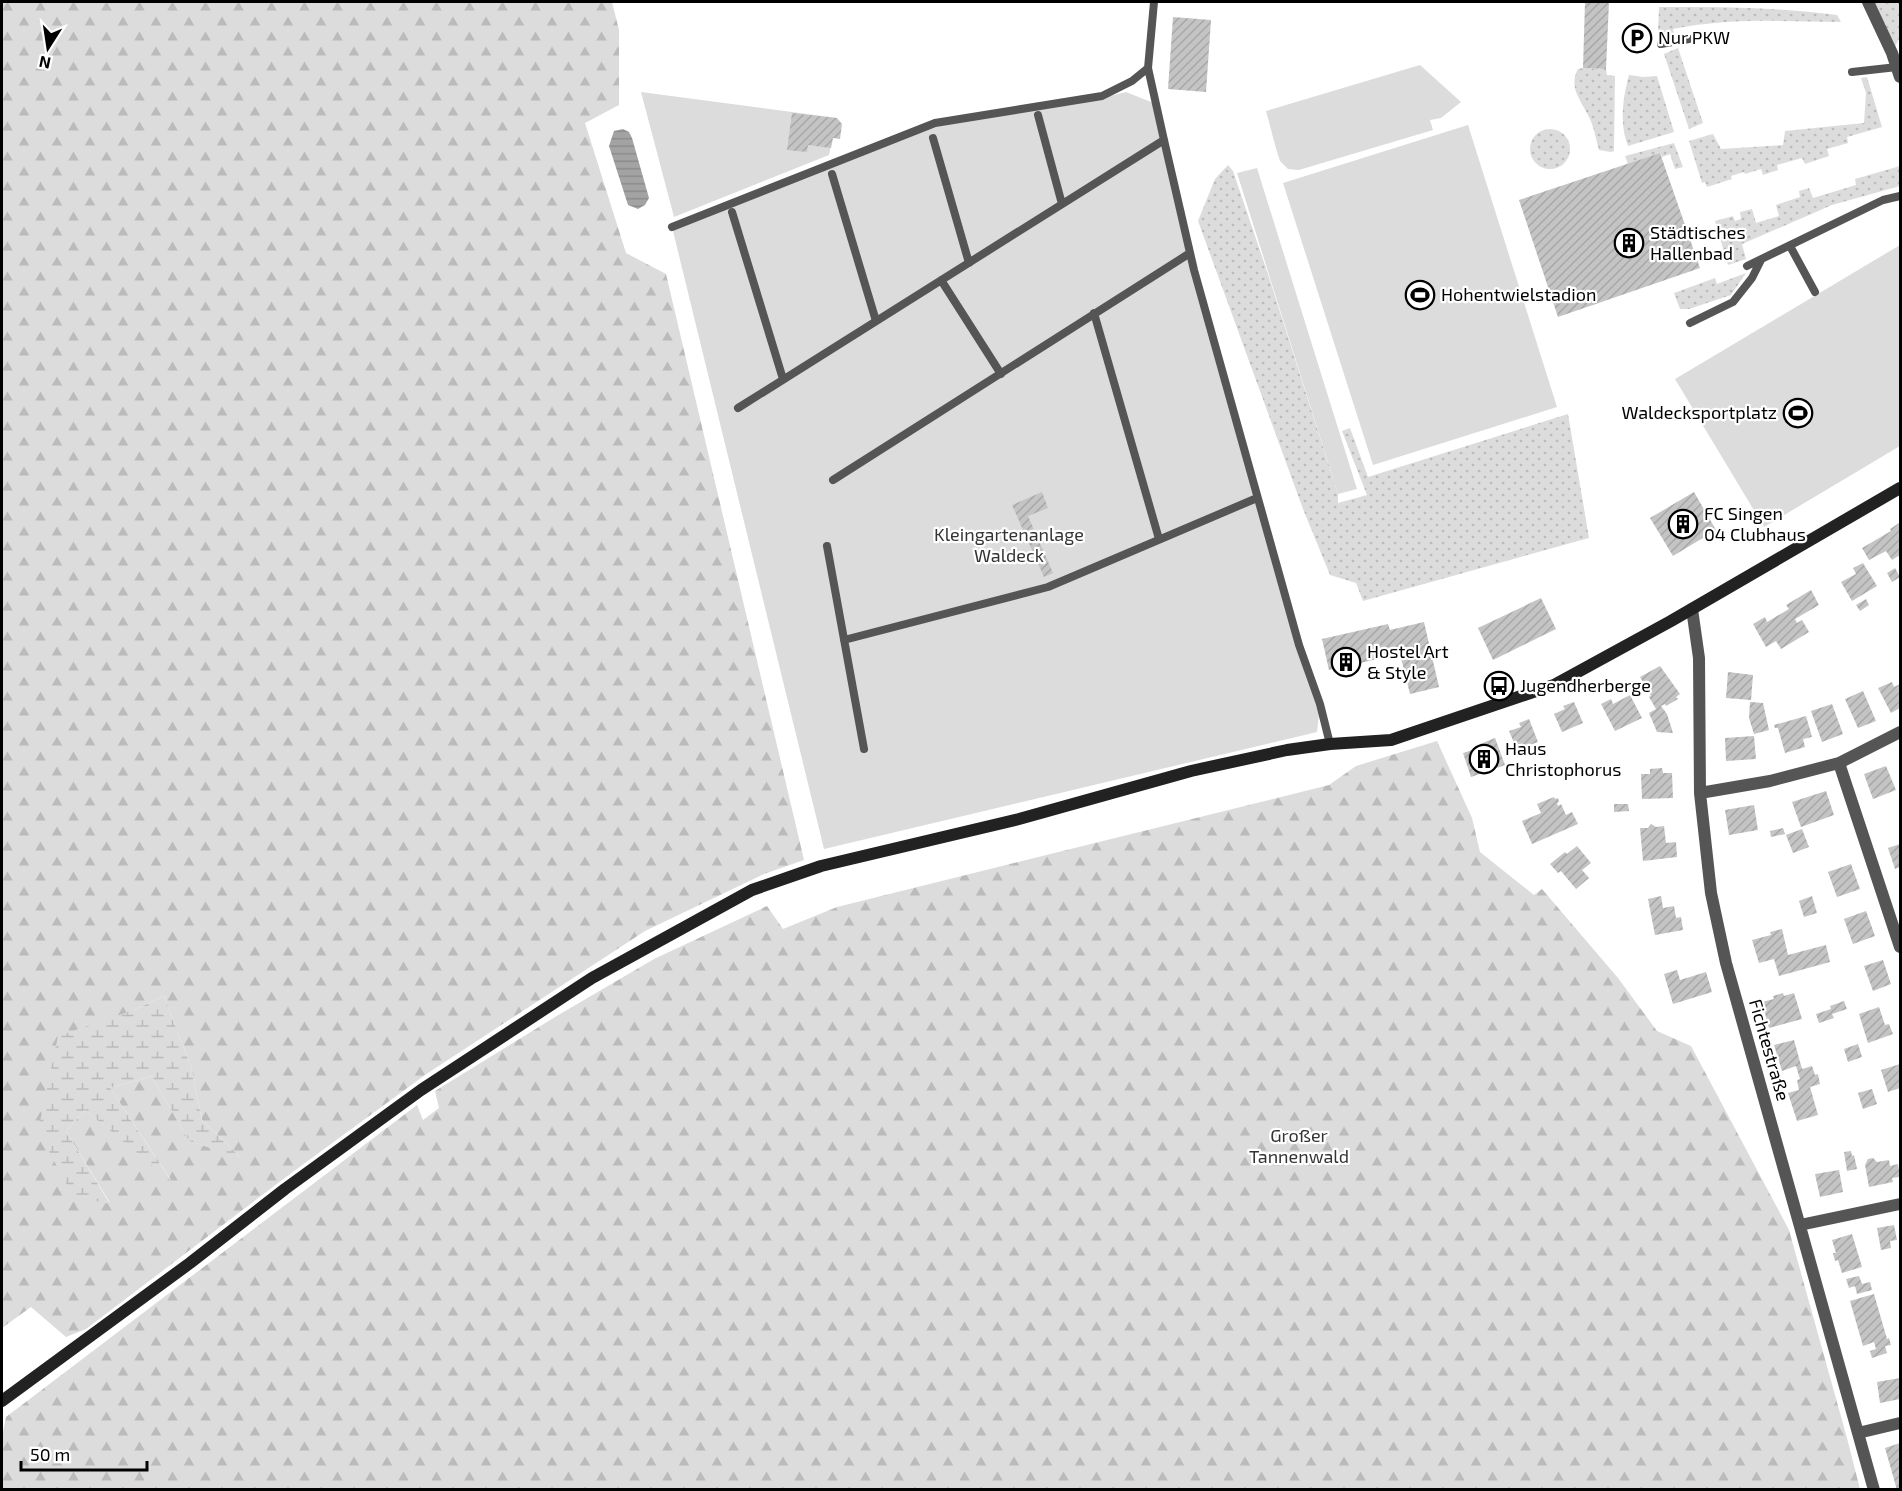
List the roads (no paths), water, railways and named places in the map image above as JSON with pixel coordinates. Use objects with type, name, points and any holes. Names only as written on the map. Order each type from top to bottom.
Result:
[{"type":"main road","points":[[2,1401],[421,1090],[592,978],[752,890],[821,866],[1019,819],[1191,771],[1287,750],[1330,744],[1391,740],[1554,685],[1692,609],[1900,488]]},
{"type":"street","points":[[1863,2],[1871,7],[1899,72]]},
{"type":"street","name":"Fichtestraße","points":[[1692,609],[1698,657],[1700,793],[1711,892],[1726,963],[1874,1490]]},
{"type":"street","points":[[1700,793],[1770,782],[1839,763],[1900,732]]},
{"type":"street","points":[[1839,763],[1900,947]]},
{"type":"street","points":[[1800,1225],[1900,1204]]},
{"type":"street","points":[[1858,1432],[1900,1424]]},
{"type":"lane","points":[[1154,2],[1148,68],[1190,253],[1257,498],[1330,744]]},
{"type":"lane","points":[[1661,44],[1689,39]]},
{"type":"lane","points":[[672,226],[934,123],[1102,96],[1132,81],[1148,68]]},
{"type":"lane","points":[[1852,72],[1899,72]]},
{"type":"lane","points":[[1038,115],[1062,204]]},
{"type":"lane","points":[[933,138],[969,263]]},
{"type":"lane","points":[[738,408],[1164,141]]},
{"type":"lane","points":[[832,174],[876,321]]},
{"type":"lane","points":[[1747,266],[1883,200],[1900,196]]},
{"type":"lane","points":[[732,212],[783,379]]},
{"type":"lane","points":[[1790,246],[1815,292]]},
{"type":"lane","points":[[833,480],[1190,253]]},
{"type":"lane","points":[[1690,323],[1733,302],[1752,278],[1761,260]]},
{"type":"lane","points":[[941,280],[1001,374]]},
{"type":"lane","points":[[1094,313],[1159,539]]},
{"type":"lane","points":[[844,640],[1048,587],[1257,498]]},
{"type":"lane","points":[[827,546],[864,749]]},
{"type":"place","name":"Nur PKW","points":[[1637,38]]},
{"type":"place","name":"Städtisches Hallenbad","points":[[1629,243]]},
{"type":"place","name":"Hohentwielstadion","points":[[1420,295]]},
{"type":"place","name":"Waldecksportplatz","points":[[1798,413]]},
{"type":"place","name":"FC Singen 04 Clubhaus","points":[[1683,524]]},
{"type":"place","name":"Hostel Art & Style","points":[[1346,662]]},
{"type":"place","name":"Jugendherberge","points":[[1499,686]]},
{"type":"place","name":"Haus Christophorus","points":[[1484,759]]},
{"type":"park label","name":"Kleingartenanlage Waldeck","points":[[1009,545]]},
{"type":"park label","name":"Großer Tannenwald","points":[[1299,1146]]}]
